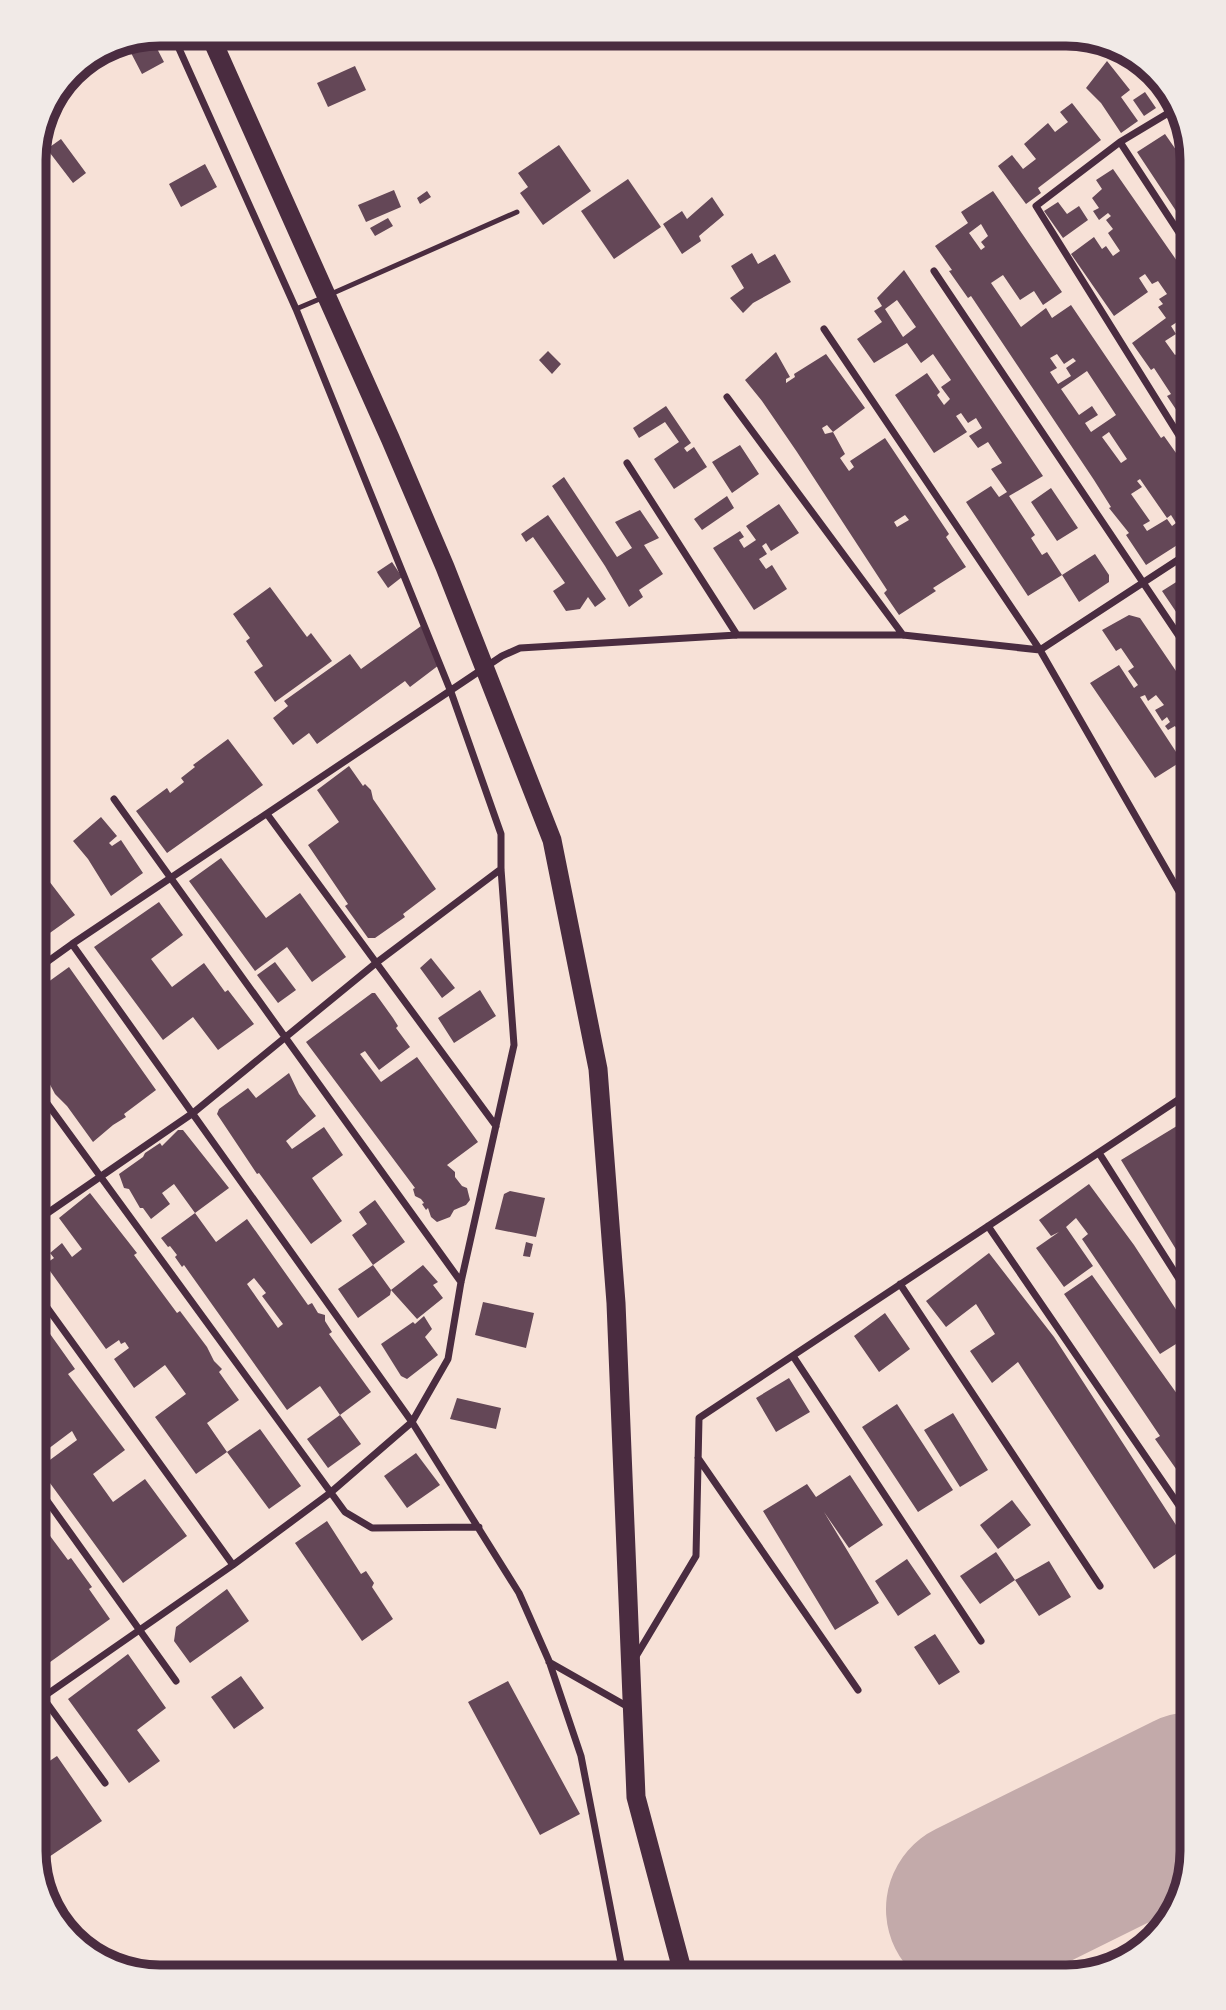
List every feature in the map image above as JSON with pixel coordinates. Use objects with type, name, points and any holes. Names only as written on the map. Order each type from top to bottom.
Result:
[{"type":"highway","points":[[215,46],[445,567],[552,840],[598,1069],[616,1303],[636,1797],[681,1965]]},
{"type":"street","points":[[46,1697],[330,1493],[412,1422],[448,1359],[461,1282],[514,1045],[501,869],[501,834],[451,692],[296,309],[178,46]]},
{"type":"street","points":[[1170,112],[1120,142],[1036,206],[1180,437]]},
{"type":"street","points":[[1120,142],[1180,234]]},
{"type":"street","points":[[934,271],[1180,638]]},
{"type":"street","points":[[824,329],[1040,650],[1180,893]]},
{"type":"street","points":[[727,397],[902,635]]},
{"type":"street","points":[[627,463],[737,635]]},
{"type":"street","points":[[46,963],[502,656],[520,648],[737,635],[902,635],[1040,650],[1180,559]]},
{"type":"street","points":[[114,799],[461,1282]]},
{"type":"street","points":[[267,814],[496,1126]]},
{"type":"street","points":[[46,1214],[193,1113],[376,963],[501,869]]},
{"type":"street","points":[[72,944],[412,1422],[519,1593],[548,1661],[581,1756],[621,1965]]},
{"type":"street","points":[[632,1663],[696,1556],[699,1418],[1180,1100]]},
{"type":"street","points":[[46,1102],[345,1512],[372,1528],[479,1527]]},
{"type":"street","points":[[1099,1153],[1180,1281]]},
{"type":"street","points":[[988,1226],[1180,1507]]},
{"type":"street","points":[[900,1284],[1100,1586]]},
{"type":"street","points":[[46,1306],[233,1565]]},
{"type":"street","points":[[793,1356],[981,1642]]},
{"type":"street","points":[[698,1458],[858,1690]]},
{"type":"street","points":[[46,1498],[176,1681]]},
{"type":"street","points":[[548,1661],[632,1710]]},
{"type":"street","points":[[46,1701],[105,1783]]},
{"type":"lane","points":[[296,309],[517,212]]},
{"type":"building","points":[[144,46],[156,46],[164,62],[142,74],[130,51]]},
{"type":"building","points":[[1107,61],[1130,90],[1121,97],[1138,121],[1121,133],[1101,103],[1086,88]]},
{"type":"building","points":[[355,66],[366,90],[328,107],[317,83]]},
{"type":"building","points":[[1145,92],[1156,108],[1144,116],[1133,100]]},
{"type":"building","points":[[1072,103],[1101,140],[1038,188],[1041,193],[1026,204],[998,166],[1012,155],[1023,169],[1036,159],[1024,144],[1048,123],[1055,132],[1068,122],[1060,112]]},
{"type":"building","points":[[1165,134],[1180,156],[1180,217],[1137,152]]},
{"type":"building","points":[[61,139],[86,173],[73,183],[47,149]]},
{"type":"building","points":[[559,145],[591,191],[543,225],[520,193],[528,187],[518,173]]},
{"type":"building","points":[[205,164],[217,187],[181,207],[169,184]]},
{"type":"building","points":[[1113,169],[1180,265],[1180,320],[1171,326],[1176,334],[1165,341],[1175,355],[1180,352],[1180,416],[1167,396],[1171,394],[1154,368],[1151,370],[1132,343],[1166,318],[1158,307],[1163,304],[1159,299],[1167,294],[1158,281],[1152,284],[1145,274],[1139,278],[1148,292],[1114,316],[1071,254],[1094,237],[1102,249],[1106,246],[1113,256],[1120,251],[1108,233],[1113,229],[1106,220],[1111,216],[1108,213],[1099,220],[1093,211],[1099,208],[1092,198],[1102,189],[1096,180]]},
{"type":"building","points":[[628,179],[661,227],[614,259],[581,211]]},
{"type":"building","points":[[394,190],[401,207],[366,222],[358,205]]},
{"type":"building","points":[[427,191],[431,197],[420,204],[417,198]]},
{"type":"building","points":[[993,191],[1062,292],[1043,305],[1034,291],[1020,300],[1003,275],[991,283],[1021,327],[1046,308],[1052,318],[1071,305],[1161,438],[1164,436],[1180,459],[1180,543],[1146,565],[1126,535],[1129,533],[1109,508],[1111,507],[1094,480],[971,296],[968,298],[949,271],[952,270],[935,246],[968,223],[961,212]],"holes":[[[981,224],[988,236],[981,242],[985,247],[981,250],[969,233]],[[1057,354],[1064,364],[1073,358],[1076,361],[1066,368],[1071,376],[1058,384],[1050,372],[1057,368],[1050,358]],[[1087,371],[1116,415],[1091,432],[1085,423],[1098,415],[1092,406],[1079,415],[1061,389]],[[1109,432],[1127,459],[1121,463],[1102,437]],[[1140,479],[1167,518],[1171,515],[1176,523],[1172,526],[1167,519],[1147,531],[1143,525],[1150,521],[1131,494],[1142,487],[1137,481]]]},
{"type":"building","points":[[712,197],[724,215],[699,236],[701,241],[682,254],[663,224],[682,211],[687,219]]},
{"type":"building","points":[[1058,202],[1067,214],[1079,206],[1088,220],[1063,238],[1044,211]]},
{"type":"building","points":[[388,218],[393,226],[375,236],[370,228]]},
{"type":"building","points":[[752,253],[758,264],[775,254],[791,282],[753,303],[743,313],[730,298],[744,288],[731,266]]},
{"type":"building","points":[[904,270],[1043,476],[1009,496],[1035,535],[1031,538],[1042,555],[1047,552],[1062,575],[1028,596],[966,502],[991,486],[999,497],[1007,492],[991,469],[1002,463],[988,442],[978,448],[969,436],[982,428],[976,418],[968,423],[961,413],[956,416],[967,432],[934,453],[895,395],[927,373],[940,392],[937,395],[944,405],[950,399],[941,387],[951,380],[933,354],[921,363],[907,343],[874,363],[857,339],[882,322],[874,311],[882,306],[877,298]],"holes":[[[897,300],[916,327],[903,337],[885,309]]]},
{"type":"building","points":[[548,351],[561,364],[552,374],[539,360]]},
{"type":"building","points":[[776,352],[790,377],[786,379],[786,383],[795,377],[794,374],[826,354],[865,408],[833,432],[845,454],[840,458],[849,471],[854,467],[850,461],[885,438],[949,534],[946,537],[966,567],[933,588],[936,591],[899,615],[884,593],[887,590],[797,452],[745,380]],"holes":[[[827,425],[833,432],[825,434],[822,428]],[[905,515],[909,520],[897,527],[894,522]]]},
{"type":"building","points":[[666,406],[691,443],[684,448],[687,452],[694,447],[707,467],[674,489],[654,459],[679,442],[665,422],[639,438],[633,428]]},
{"type":"building","points":[[740,445],[759,474],[732,493],[712,462]]},
{"type":"building","points":[[564,477],[617,557],[632,548],[615,522],[640,510],[659,538],[644,545],[663,574],[639,590],[643,597],[629,607],[552,486]]},
{"type":"building","points":[[1051,488],[1078,528],[1057,541],[1031,502]]},
{"type":"building","points":[[727,496],[734,508],[702,530],[694,519]]},
{"type":"building","points":[[779,504],[799,533],[771,551],[766,543],[762,546],[767,554],[759,559],[766,569],[772,565],[787,589],[754,610],[713,548],[740,531],[744,537],[739,540],[744,548],[756,540],[746,526]]},
{"type":"building","points":[[548,515],[606,599],[595,607],[588,597],[580,609],[566,611],[553,591],[565,583],[533,537],[526,542],[521,534]]},
{"type":"building","points":[[1095,554],[1109,575],[1109,582],[1079,602],[1062,575]]},
{"type":"building","points":[[392,562],[402,577],[388,588],[377,572]]},
{"type":"building","points":[[1180,580],[1180,618],[1162,591]]},
{"type":"building","points":[[270,587],[307,637],[311,633],[332,661],[275,702],[254,672],[263,666],[246,641],[250,638],[233,614]]},
{"type":"building","points":[[1129,615],[1140,618],[1180,677],[1180,734],[1175,726],[1168,730],[1165,726],[1170,722],[1167,717],[1162,721],[1155,710],[1164,705],[1156,695],[1148,701],[1145,695],[1140,697],[1180,758],[1180,762],[1155,778],[1090,683],[1119,665],[1134,688],[1138,685],[1128,671],[1134,667],[1121,648],[1116,651],[1102,630]]},
{"type":"building","points":[[421,626],[439,665],[410,687],[405,681],[317,744],[309,733],[293,745],[273,718],[288,706],[284,701],[350,654],[361,669]]},
{"type":"building","points":[[228,739],[263,785],[167,853],[136,811],[167,788],[170,793],[184,782],[181,778],[195,767],[193,765]]},
{"type":"building","points":[[349,766],[363,786],[365,784],[371,790],[373,799],[436,889],[403,914],[405,917],[375,938],[368,938],[308,845],[339,822],[317,790]]},
{"type":"building","points":[[101,817],[117,836],[109,843],[112,846],[121,840],[143,873],[111,896],[88,859],[73,841]]},
{"type":"building","points":[[221,858],[266,918],[300,893],[346,957],[312,982],[287,947],[255,971],[189,881]]},
{"type":"building","points":[[49,881],[75,915],[46,936],[46,884]]},
{"type":"building","points":[[159,902],[183,935],[151,959],[172,987],[204,963],[225,992],[228,990],[254,1024],[218,1050],[193,1017],[163,1040],[94,947]]},
{"type":"building","points":[[431,958],[455,988],[442,998],[420,968]]},
{"type":"building","points":[[275,962],[296,990],[278,1003],[257,975]]},
{"type":"building","points":[[69,967],[156,1090],[93,1142],[55,1094],[46,1077],[46,984]]},
{"type":"building","points":[[480,990],[496,1016],[454,1043],[438,1018]]},
{"type":"building","points":[[375,993],[393,1018],[398,1026],[396,1028],[410,1047],[379,1070],[365,1051],[360,1054],[381,1082],[417,1057],[478,1142],[447,1165],[455,1172],[455,1177],[462,1186],[467,1188],[470,1200],[466,1205],[454,1210],[450,1217],[437,1222],[431,1217],[428,1208],[426,1210],[421,1199],[415,1196],[415,1188],[306,1042]]},
{"type":"building","points":[[289,1073],[299,1094],[316,1116],[286,1141],[292,1149],[324,1127],[343,1155],[312,1178],[342,1221],[311,1244],[259,1173],[257,1174],[217,1114],[219,1109],[248,1088],[256,1098]]},
{"type":"building","points":[[1180,1124],[1180,1256],[1121,1160]]},
{"type":"building","points":[[178,1130],[183,1130],[229,1188],[195,1213],[174,1184],[162,1193],[170,1204],[151,1219],[143,1208],[140,1208],[129,1189],[124,1188],[119,1174],[160,1143],[162,1146]]},
{"type":"building","points":[[1089,1184],[1134,1245],[1180,1316],[1180,1342],[1160,1354],[1082,1239],[1088,1234],[1076,1218],[1066,1227],[1093,1266],[1064,1287],[1036,1248],[1059,1232],[1051,1236],[1039,1220]]},
{"type":"building","points":[[510,1191],[545,1198],[536,1237],[495,1229],[504,1194]]},
{"type":"building","points":[[90,1193],[137,1253],[134,1255],[177,1313],[180,1311],[207,1347],[214,1361],[222,1369],[219,1372],[239,1400],[207,1423],[227,1452],[196,1474],[155,1417],[186,1394],[165,1365],[134,1388],[114,1359],[129,1348],[125,1342],[121,1344],[119,1340],[106,1349],[46,1265],[54,1258],[50,1253],[62,1243],[72,1257],[82,1249],[59,1218]]},
{"type":"building","points":[[375,1200],[405,1242],[373,1265],[352,1235],[367,1224],[359,1212]]},
{"type":"building","points":[[195,1213],[216,1242],[247,1219],[308,1305],[312,1303],[318,1313],[325,1315],[325,1321],[332,1332],[329,1334],[371,1392],[340,1415],[320,1386],[287,1410],[184,1265],[182,1267],[175,1257],[177,1255],[161,1238]],"holes":[[[254,1278],[266,1293],[262,1296],[283,1324],[278,1328],[247,1284]]]},
{"type":"building","points":[[526,1242],[533,1244],[530,1257],[523,1256]]},
{"type":"building","points":[[989,1253],[1054,1337],[1180,1531],[1180,1551],[1154,1569],[1018,1362],[992,1383],[970,1351],[995,1334],[976,1304],[946,1327],[926,1301]]},
{"type":"building","points":[[373,1265],[391,1290],[390,1295],[358,1318],[338,1289]]},
{"type":"building","points":[[423,1265],[438,1282],[433,1285],[443,1298],[417,1319],[391,1290]]},
{"type":"building","points":[[1092,1275],[1180,1398],[1180,1475],[1155,1439],[1160,1436],[1064,1294]]},
{"type":"building","points":[[483,1302],[534,1313],[526,1348],[475,1335]]},
{"type":"building","points":[[885,1313],[910,1349],[879,1372],[854,1336]]},
{"type":"building","points":[[424,1316],[432,1329],[425,1337],[438,1355],[407,1379],[401,1376],[381,1344]]},
{"type":"building","points":[[46,1328],[75,1369],[68,1374],[125,1450],[93,1474],[113,1502],[145,1479],[187,1536],[123,1583],[46,1478],[46,1463],[77,1440],[72,1431],[46,1450]]},
{"type":"building","points":[[789,1378],[810,1412],[776,1432],[756,1398]]},
{"type":"building","points":[[457,1398],[501,1408],[496,1429],[450,1419]]},
{"type":"building","points":[[897,1404],[953,1490],[918,1512],[862,1427]]},
{"type":"building","points":[[953,1413],[988,1470],[960,1487],[924,1430]]},
{"type":"building","points":[[340,1415],[361,1444],[328,1468],[307,1439]]},
{"type":"building","points":[[260,1429],[301,1486],[269,1509],[227,1452]]},
{"type":"building","points":[[416,1453],[440,1485],[407,1508],[384,1476]]},
{"type":"building","points":[[850,1475],[883,1525],[849,1548],[824,1512],[879,1603],[835,1630],[763,1511],[807,1484],[816,1497]]},
{"type":"building","points":[[1012,1500],[1031,1525],[998,1549],[980,1525]]},
{"type":"building","points":[[327,1521],[361,1574],[366,1571],[374,1583],[372,1587],[393,1619],[362,1641],[295,1543]]},
{"type":"building","points":[[46,1530],[92,1587],[89,1589],[110,1619],[46,1665]]},
{"type":"building","points":[[996,1552],[1015,1580],[980,1604],[960,1576]]},
{"type":"building","points":[[907,1559],[931,1594],[898,1616],[875,1581]]},
{"type":"building","points":[[1049,1561],[1071,1597],[1039,1616],[1015,1580]]},
{"type":"building","points":[[227,1589],[249,1621],[190,1663],[174,1641],[176,1627]]},
{"type":"building","points":[[935,1634],[960,1672],[939,1685],[914,1647]]},
{"type":"building","points":[[128,1654],[166,1708],[137,1730],[160,1761],[129,1783],[68,1699]]},
{"type":"building","points":[[241,1676],[264,1708],[234,1729],[211,1697]]},
{"type":"building","points":[[508,1681],[580,1814],[540,1835],[468,1702]]},
{"type":"building","points":[[57,1756],[102,1821],[47,1859],[46,1851],[46,1763]]},
{"type":"runway","points":[[975,1909],[1180,1807]]}]
